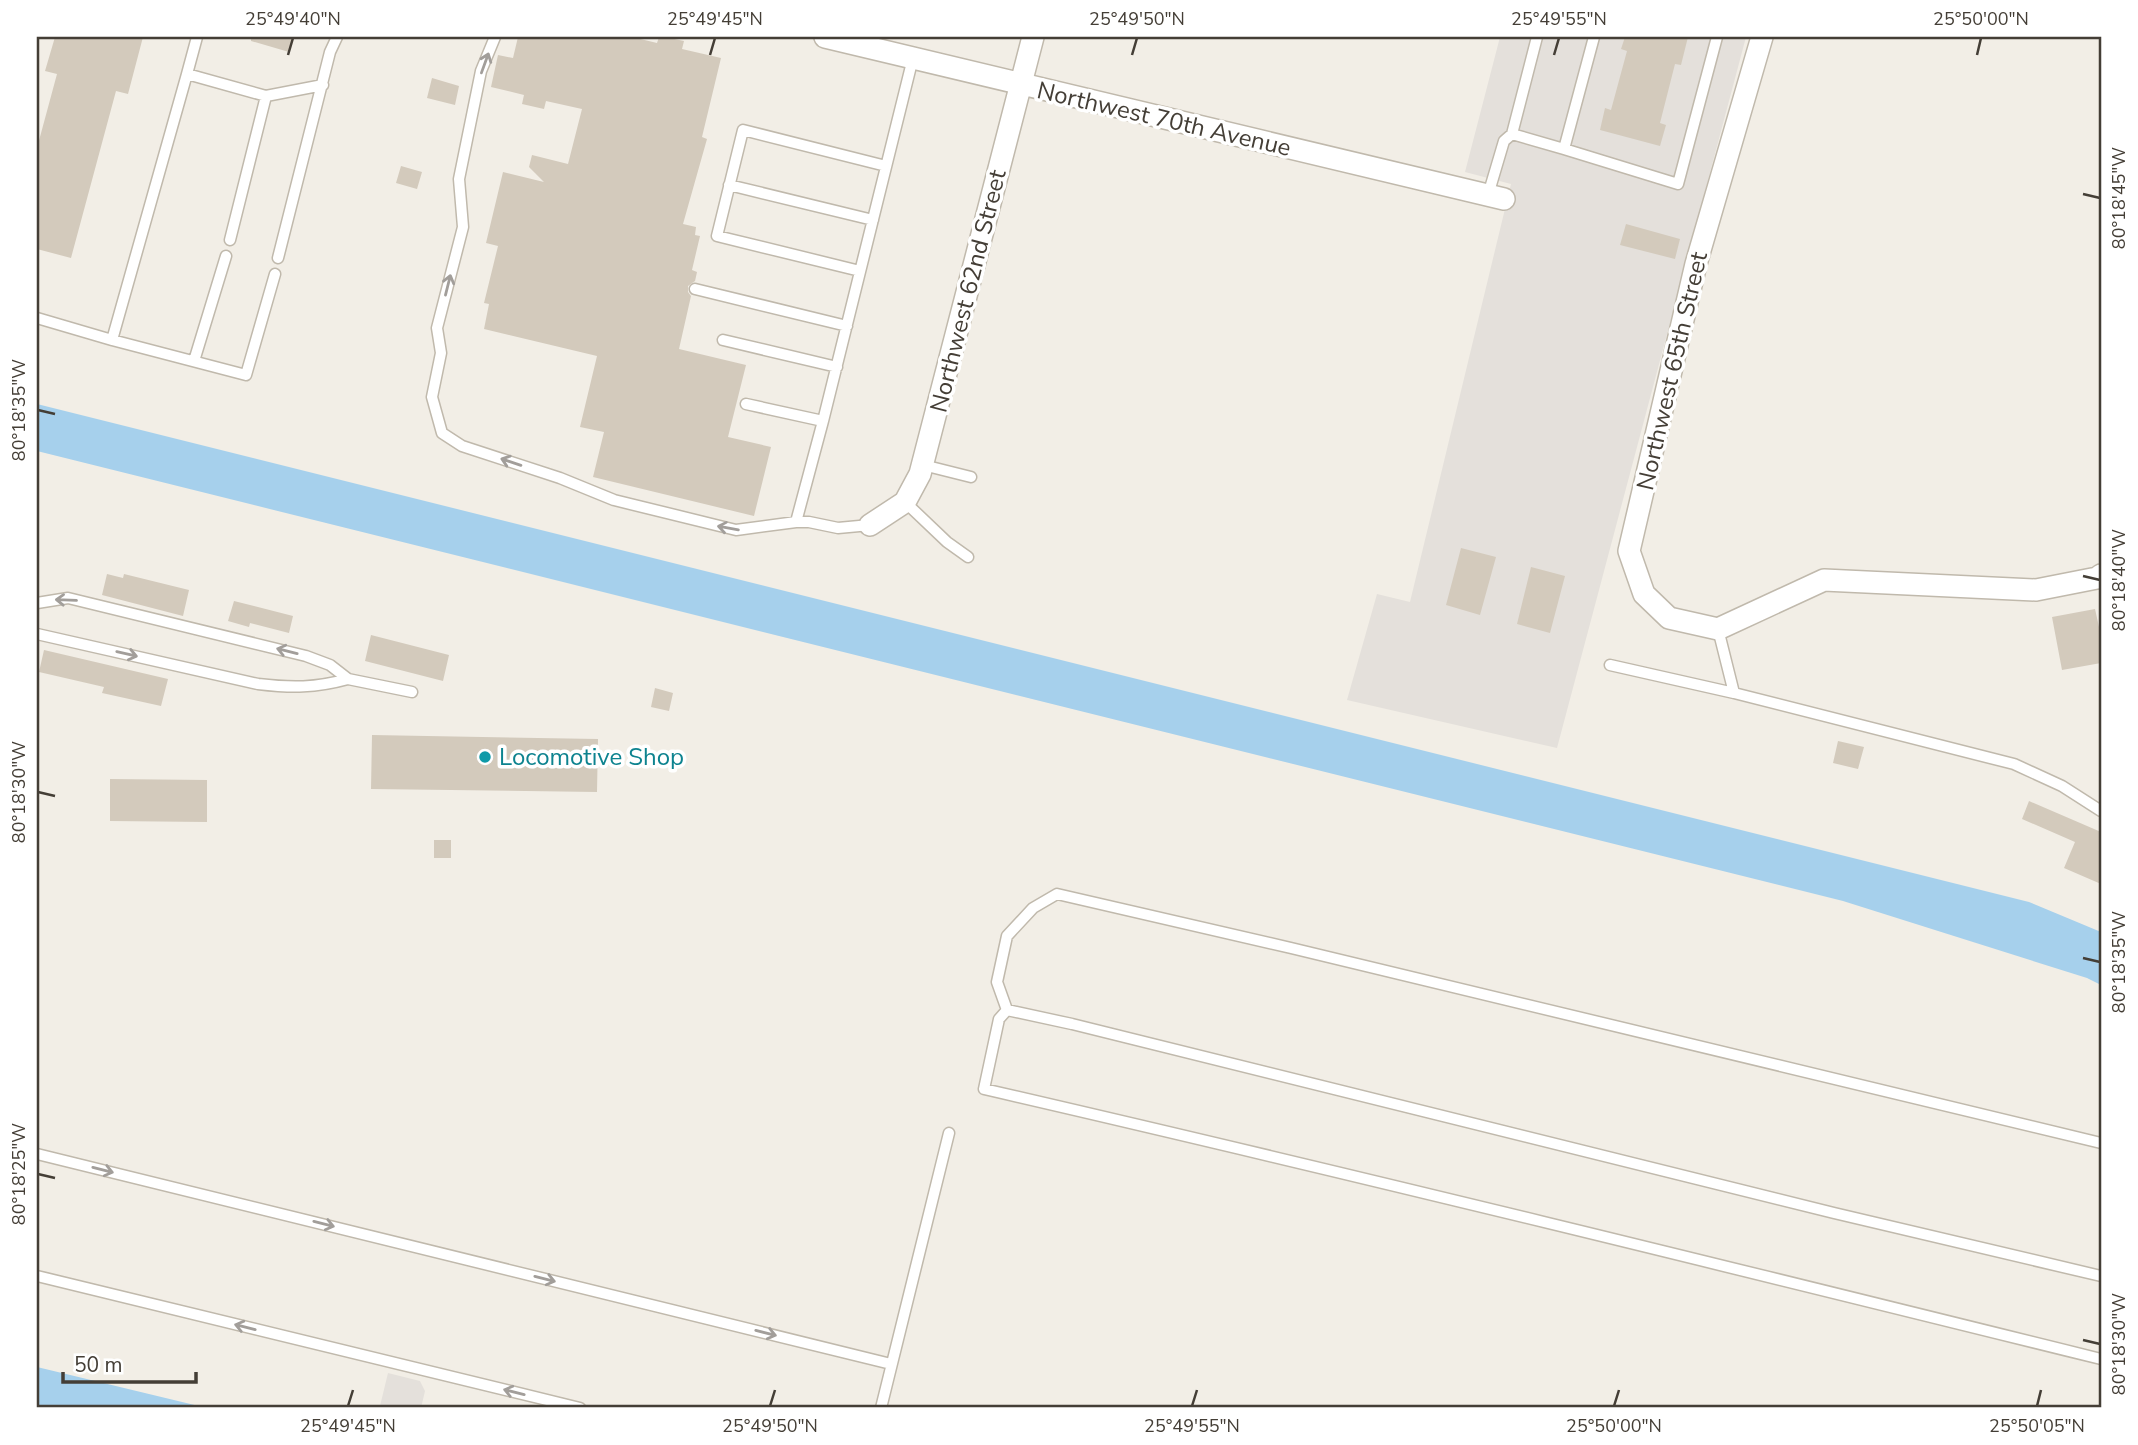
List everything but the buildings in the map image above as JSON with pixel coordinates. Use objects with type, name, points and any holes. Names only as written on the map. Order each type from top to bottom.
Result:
[{"type":"street","name":"Northwest 70th Avenue","points":[[825,37],[1496,197]]},
{"type":"street","name":"Northwest 62nd Street","points":[[870,525],[905,502],[914,489],[923,465],[1033,37]]},
{"type":"street","name":"Northwest 65th Street","points":[[1718,629],[1669,618],[1644,594],[1629,551],[1696,264],[1762,37]]},
{"type":"street","points":[[1718,629],[1824,580],[2036,590],[2098,578],[2101,575]]},
{"type":"lane","points":[[112,340],[197,37]]},
{"type":"lane","points":[[278,258],[330,52],[337,37]]},
{"type":"lane","points":[[495,37],[481,71],[459,178],[463,227],[437,328],[441,353],[432,397],[442,433],[461,446],[560,478],[614,500],[736,530],[796,522],[838,528],[870,525]]},
{"type":"lane","points":[[1496,197],[1504,141],[1512,134],[1537,37]]},
{"type":"lane","points":[[1563,149],[1594,37]]},
{"type":"lane","points":[[1512,134],[1678,184],[1717,37]]},
{"type":"lane","points":[[796,522],[913,58]]},
{"type":"lane","points":[[187,74],[266,96],[323,85]]},
{"type":"lane","points":[[230,240],[266,96]]},
{"type":"lane","points":[[860,271],[717,236],[729,185],[743,130],[886,166]]},
{"type":"lane","points":[[729,185],[873,220]]},
{"type":"lane","points":[[194,361],[226,256]]},
{"type":"lane","points":[[37,317],[112,340],[246,375],[275,274]]},
{"type":"lane","points":[[695,289],[846,327]]},
{"type":"lane","points":[[723,340],[837,367]]},
{"type":"lane","points":[[747,404],[823,421]]},
{"type":"lane","points":[[923,465],[971,477]]},
{"type":"lane","points":[[905,502],[968,557]]},
{"type":"lane","points":[[37,603],[68,598],[306,656],[330,665],[348,679]]},
{"type":"lane","points":[[1718,629],[1734,693]]},
{"type":"lane","points":[[37,634],[258,684],[293,688],[321,686],[348,679],[412,692]]},
{"type":"lane","points":[[1610,665],[1734,693],[2014,764],[2062,786],[2101,811]]},
{"type":"lane","points":[[1007,1010],[997,982],[1007,936],[1033,908],[1057,894],[2101,1143]]},
{"type":"lane","points":[[1007,1010],[2101,1276]]},
{"type":"lane","points":[[1007,1010],[999,1018],[984,1088],[1668,1250],[2101,1359]]},
{"type":"lane","points":[[881,1408],[949,1133]]},
{"type":"lane","points":[[37,1154],[891,1364]]},
{"type":"lane","points":[[37,1276],[580,1408]]},
{"type":"shaded area","points":[[1500,37],[1746,37],[1557,748],[1347,700],[1377,594],[1410,602],[1511,184],[1465,172]]},
{"type":"shaded area","points":[[388,1373],[420,1381],[425,1391],[421,1408],[380,1406]]},
{"type":"water","points":[[37,404],[2029,902],[2101,932],[2101,985],[2087,978],[1843,901],[37,451]]},
{"type":"water","points":[[37,1367],[207,1408],[37,1408]]},
{"type":"place","name":"Locomotive Shop","points":[[485,757]]}]
